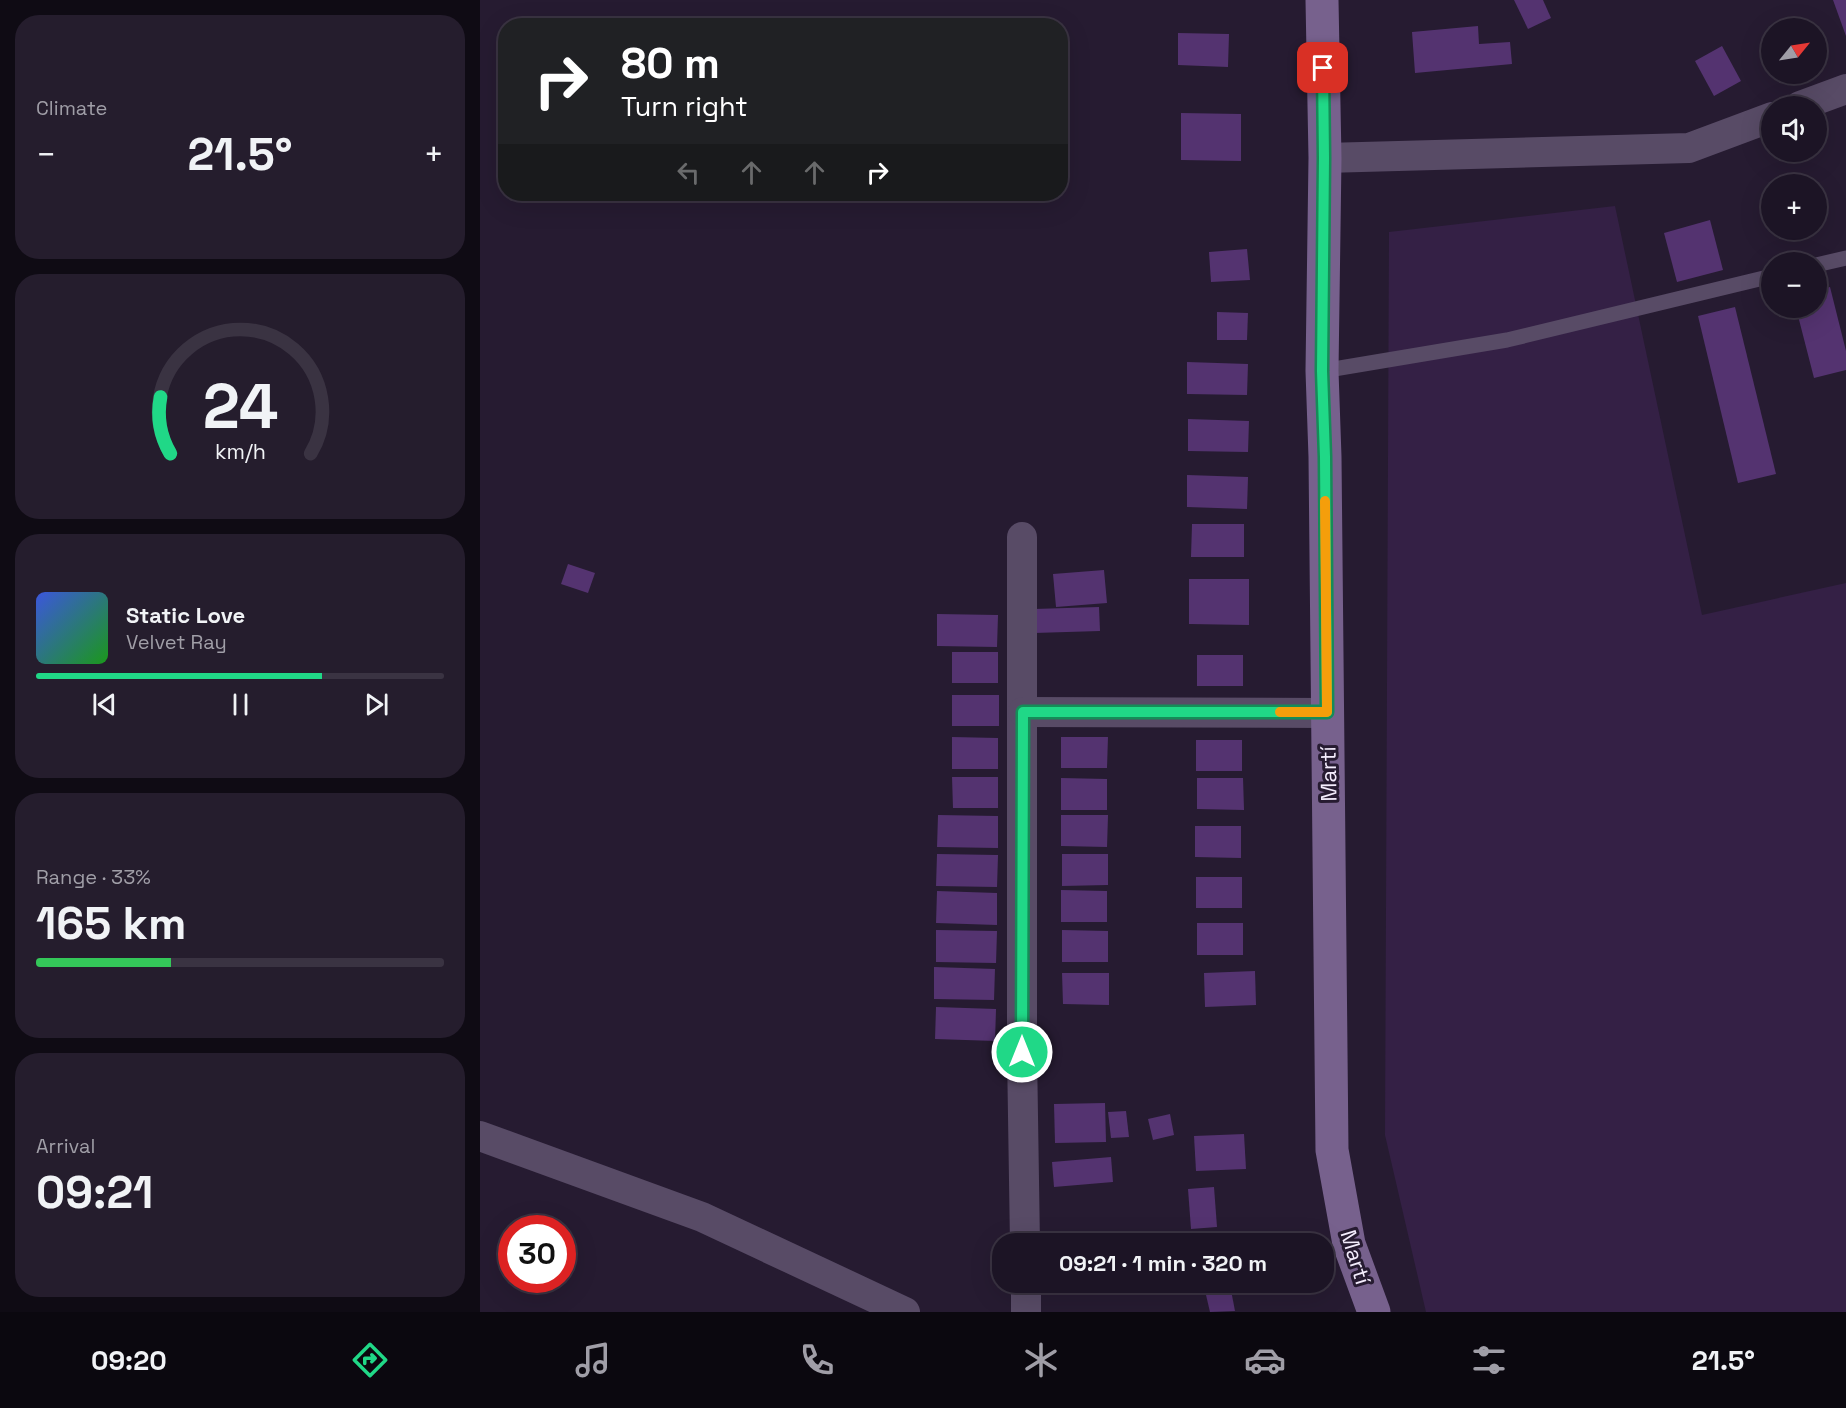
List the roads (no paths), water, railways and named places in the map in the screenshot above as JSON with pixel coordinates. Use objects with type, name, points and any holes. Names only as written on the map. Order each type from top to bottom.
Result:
[{"type":"main road","name":"Martí","points":[[1322,0],[1324,158],[1322,371],[1325,457],[1332,1150],[1349,1244],[1374,1312]]},
{"type":"street","points":[[1827,96],[1846,89]]},
{"type":"street","points":[[1324,158],[1689,148],[1761,121]]},
{"type":"street","points":[[1022,537],[1022,1052],[1025,1233]]},
{"type":"street","points":[[1023,712],[1327,712]]},
{"type":"street","points":[[480,1136],[702,1217],[905,1312]]},
{"type":"street","points":[[1026,1293],[1026,1312]]},
{"type":"lane","points":[[1827,262],[1846,258]]},
{"type":"lane","points":[[1322,371],[1506,340],[1761,279]]}]
